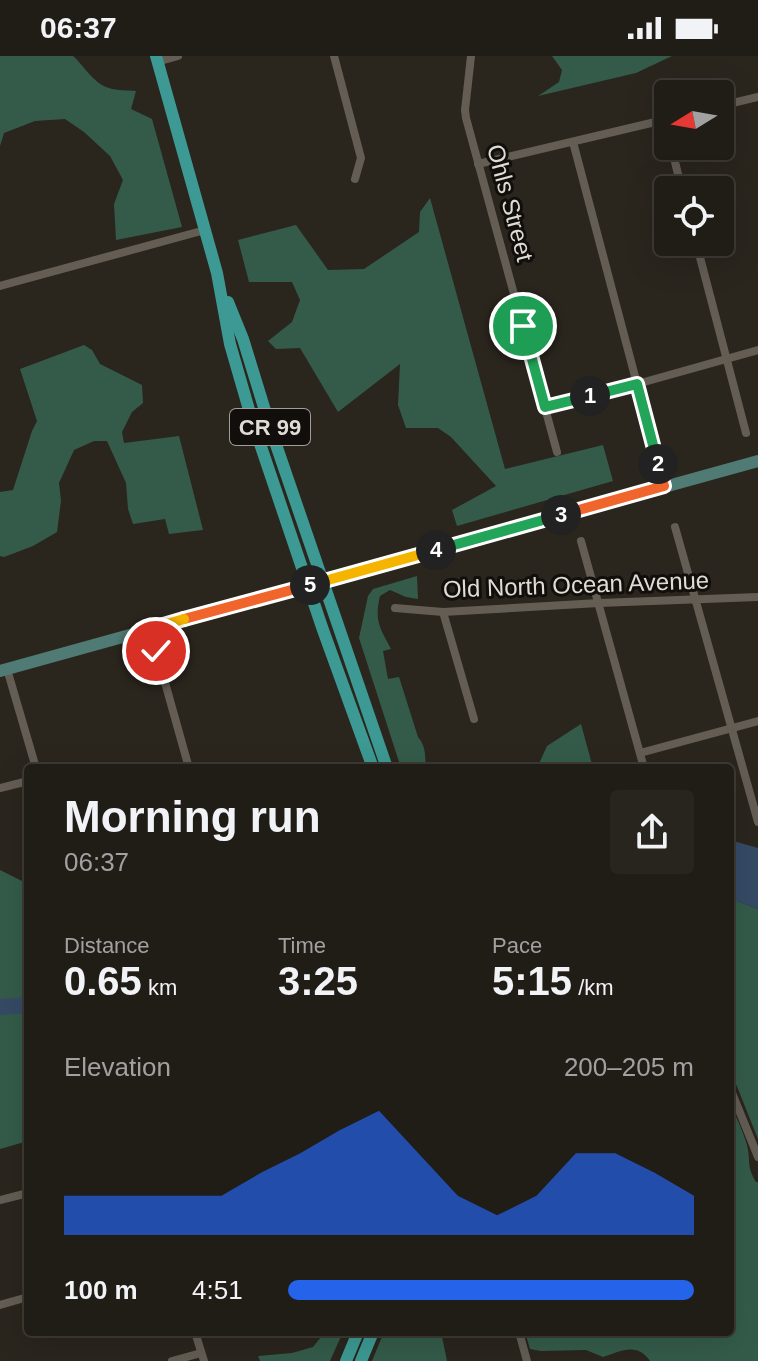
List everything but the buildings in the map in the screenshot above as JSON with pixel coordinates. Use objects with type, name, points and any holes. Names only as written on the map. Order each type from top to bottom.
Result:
[{"type":"main road","name":"CR 99","points":[[155,58],[217,273],[230,344],[247,404],[307,585],[372,764]]},
{"type":"main road","name":"CR 99","points":[[217,273],[243,339],[271,430],[386,764]]},
{"type":"main road","points":[[4,670],[758,461]]},
{"type":"main road","points":[[346,1361],[356,1336]]},
{"type":"main road","points":[[361,1361],[371,1336]]},
{"type":"street","points":[[155,58],[178,56]]},
{"type":"street","points":[[334,56],[361,158],[355,179]]},
{"type":"street","name":"Ohls Street","points":[[471,56],[465,110],[557,452]]},
{"type":"street","points":[[734,103],[757,99]]},
{"type":"street","points":[[478,164],[654,123]]},
{"type":"street","points":[[573,142],[664,486]]},
{"type":"street","points":[[0,286],[205,230]]},
{"type":"street","points":[[700,256],[746,433]]},
{"type":"street","points":[[545,407],[758,350]]},
{"type":"street","points":[[675,527],[758,822]]},
{"type":"street","points":[[581,541],[643,764]]},
{"type":"street","name":"Old North Ocean Avenue","points":[[395,608],[443,612],[758,597]]},
{"type":"street","points":[[443,612],[474,719]]},
{"type":"street","points":[[150,629],[188,764]]},
{"type":"street","points":[[4,670],[35,764]]},
{"type":"street","points":[[640,753],[758,721]]},
{"type":"street","points":[[0,788],[24,782]]},
{"type":"street","points":[[734,1098],[758,1157]]},
{"type":"street","points":[[0,1200],[24,1194]]},
{"type":"street","points":[[0,1305],[24,1298]]},
{"type":"street","points":[[172,1361],[203,1357],[196,1336]]},
{"type":"street","points":[[520,1336],[527,1361]]},
{"type":"green space","points":[[0,56],[73,56],[103,86],[136,91],[131,109],[152,119],[182,227],[116,240],[114,204],[123,180],[110,156],[65,119],[35,121],[4,133],[0,146]]},
{"type":"green space","points":[[552,56],[672,56],[636,73],[538,96],[559,82],[562,70]]},
{"type":"green space","points":[[430,198],[505,469],[603,445],[613,481],[457,526],[452,510],[496,486],[451,437],[438,428],[406,428],[398,405],[400,364],[338,412],[300,348],[276,349],[268,341],[292,322],[300,300],[292,282],[249,282],[238,240],[296,225],[328,270],[364,269],[419,232],[420,212]]},
{"type":"green space","points":[[84,345],[92,350],[100,364],[142,385],[143,403],[132,412],[122,432],[124,443],[179,436],[203,530],[169,534],[165,519],[133,524],[128,509],[126,483],[107,441],[94,441],[74,450],[59,483],[61,501],[57,532],[33,546],[0,556],[0,492],[13,490],[37,421],[20,369]]},
{"type":"green space","points":[[417,576],[418,599],[390,590],[380,596],[378,618],[391,649],[383,651],[388,679],[399,677],[425,751],[426,764],[400,764],[359,638],[368,596],[373,589]]},
{"type":"green space","points":[[581,724],[592,764],[539,764],[547,746]]},
{"type":"green space","points":[[0,870],[24,882],[24,1142],[0,1149]]},
{"type":"green space","points":[[734,901],[758,909],[758,1139],[734,1079]]},
{"type":"green space","points":[[734,1112],[747,1145],[751,1171],[758,1182],[758,1361],[650,1361],[634,1350],[603,1357],[586,1350],[530,1349],[526,1336],[734,1336]]},
{"type":"green space","points":[[322,1336],[341,1336],[330,1361],[260,1361],[258,1356],[292,1353],[313,1347]]},
{"type":"green space","points":[[382,1336],[442,1336],[447,1361],[372,1361]]},
{"type":"water","points":[[734,841],[758,848],[758,909],[734,901]]},
{"type":"waterway","points":[[0,1007],[24,1005]]},
{"type":"route","points":[[156,651],[150,629],[664,486],[637,384],[545,407],[523,326]]}]
